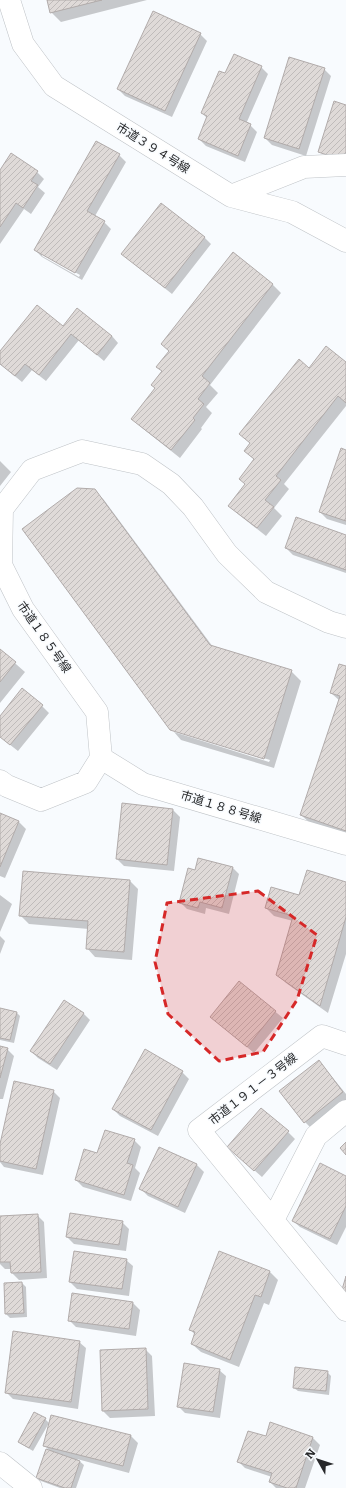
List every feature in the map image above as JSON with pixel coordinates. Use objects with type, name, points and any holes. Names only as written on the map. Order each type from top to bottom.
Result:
[{"type":"street","name":"市道３９４号線","points":[[9,0],[23,44],[54,86],[230,196],[292,212],[346,241]]},
{"type":"street","points":[[230,196],[304,167],[346,165]]},
{"type":"street","name":"市道１８５号線","points":[[101,758],[97,712],[23,609],[1,565],[2,509],[32,470],[82,451],[142,464],[171,484],[193,507],[227,554],[266,592],[329,622],[346,627]]},
{"type":"street","points":[[0,781],[7,786],[42,800],[86,782],[101,758]]},
{"type":"street","name":"市道１８８号線","points":[[101,758],[142,784],[346,844]]},
{"type":"street","name":"市道１９１－３号線","points":[[346,1044],[322,1036],[199,1130],[346,1310]]},
{"type":"street","points":[[273,1220],[316,1136],[346,1111]]},
{"type":"street","points":[[0,1463],[31,1488]]},
{"type":"highlighted area","points":[[258,891],[317,935],[297,1000],[263,1052],[219,1061],[168,1014],[155,962],[167,903]]},
{"type":"building","points":[[47,0],[102,0],[50,13]]},
{"type":"building","points":[[153,11],[201,33],[165,111],[117,89]]},
{"type":"building","points":[[234,54],[262,66],[239,119],[251,124],[238,156],[198,139],[207,116],[201,113],[219,71],[225,73]]},
{"type":"building","points":[[289,57],[325,68],[299,149],[264,138]]},
{"type":"building","points":[[334,101],[346,105],[346,161],[318,152]]},
{"type":"building","points":[[96,141],[120,154],[87,211],[105,221],[75,273],[34,250]]},
{"type":"building","points":[[11,153],[38,171],[31,181],[38,185],[23,208],[16,203],[0,227],[0,170]]},
{"type":"building","points":[[161,203],[205,237],[165,288],[121,254]]},
{"type":"building","points":[[233,252],[273,284],[202,376],[210,383],[198,399],[204,404],[193,418],[195,420],[171,450],[131,419],[155,388],[151,385],[162,371],[156,367],[169,351],[161,344]]},
{"type":"building","points":[[37,305],[63,326],[77,308],[112,336],[97,355],[71,334],[39,375],[25,364],[15,376],[0,364],[0,351]]},
{"type":"building","points":[[326,346],[346,362],[346,403],[338,396],[276,476],[281,480],[265,500],[274,507],[257,528],[228,506],[245,484],[239,479],[254,459],[244,451],[250,443],[239,434],[299,359],[309,368]]},
{"type":"building","points":[[341,448],[346,450],[346,521],[319,512]]},
{"type":"building","points":[[77,488],[95,489],[210,645],[292,670],[264,759],[170,730],[22,529]]},
{"type":"building","points":[[296,517],[346,535],[346,570],[285,548]]},
{"type":"building","points":[[0,649],[16,662],[0,682]]},
{"type":"building","points":[[339,664],[346,666],[346,831],[300,815],[340,696],[330,693]]},
{"type":"building","points":[[22,688],[43,705],[10,745],[0,737],[0,716]]},
{"type":"building","points":[[122,803],[173,809],[167,865],[116,859]]},
{"type":"building","points":[[0,813],[19,821],[0,867]]},
{"type":"building","points":[[198,858],[233,867],[222,908],[200,902],[198,908],[179,903],[188,868],[195,870]]},
{"type":"building","points":[[307,870],[346,882],[346,917],[320,1006],[276,975],[293,916],[265,908],[271,887],[299,895]]},
{"type":"building","points":[[23,871],[130,880],[124,952],[86,949],[88,921],[19,916]]},
{"type":"building","points":[[239,981],[276,1011],[247,1047],[210,1017]]},
{"type":"building","points":[[64,1000],[84,1013],[50,1064],[30,1051]]},
{"type":"building","points":[[0,1008],[17,1012],[10,1040],[0,1038]]},
{"type":"building","points":[[0,1046],[8,1048],[0,1078]]},
{"type":"building","points":[[145,1049],[183,1071],[151,1130],[112,1109]]},
{"type":"building","points":[[319,1060],[343,1092],[304,1123],[279,1091]]},
{"type":"building","points":[[14,1081],[54,1090],[36,1169],[0,1161],[0,1144]]},
{"type":"building","points":[[261,1108],[289,1131],[254,1171],[227,1147]]},
{"type":"building","points":[[105,1130],[135,1139],[127,1163],[133,1165],[124,1195],[75,1180],[84,1149],[97,1153]]},
{"type":"building","points":[[346,1142],[346,1155],[340,1148]]},
{"type":"building","points":[[159,1147],[197,1164],[178,1207],[139,1189]]},
{"type":"building","points":[[320,1163],[346,1176],[346,1206],[330,1239],[292,1221]]},
{"type":"building","points":[[70,1213],[123,1221],[119,1245],[66,1237]]},
{"type":"building","points":[[38,1214],[41,1272],[11,1273],[10,1262],[0,1262],[0,1216]]},
{"type":"building","points":[[74,1251],[127,1259],[122,1289],[69,1282]]},
{"type":"building","points":[[219,1251],[270,1271],[261,1297],[255,1295],[230,1360],[191,1344],[195,1332],[189,1330]]},
{"type":"building","points":[[346,1276],[346,1294],[341,1293]]},
{"type":"building","points":[[22,1282],[24,1313],[5,1314],[4,1283]]},
{"type":"building","points":[[72,1293],[133,1302],[129,1329],[68,1321]]},
{"type":"building","points":[[13,1331],[80,1341],[71,1402],[5,1393]]},
{"type":"building","points":[[146,1348],[148,1409],[102,1411],[100,1350]]},
{"type":"building","points":[[184,1363],[220,1369],[213,1412],[177,1407]]},
{"type":"building","points":[[295,1367],[328,1371],[326,1391],[293,1388]]},
{"type":"building","points":[[34,1412],[46,1418],[29,1448],[18,1442]]},
{"type":"building","points":[[51,1415],[131,1435],[123,1466],[43,1446]]},
{"type":"building","points":[[270,1422],[313,1437],[296,1488],[287,1488],[269,1482],[272,1473],[237,1462],[248,1431],[266,1436]]},
{"type":"building","points":[[46,1449],[80,1461],[71,1488],[65,1488],[36,1478]]}]
